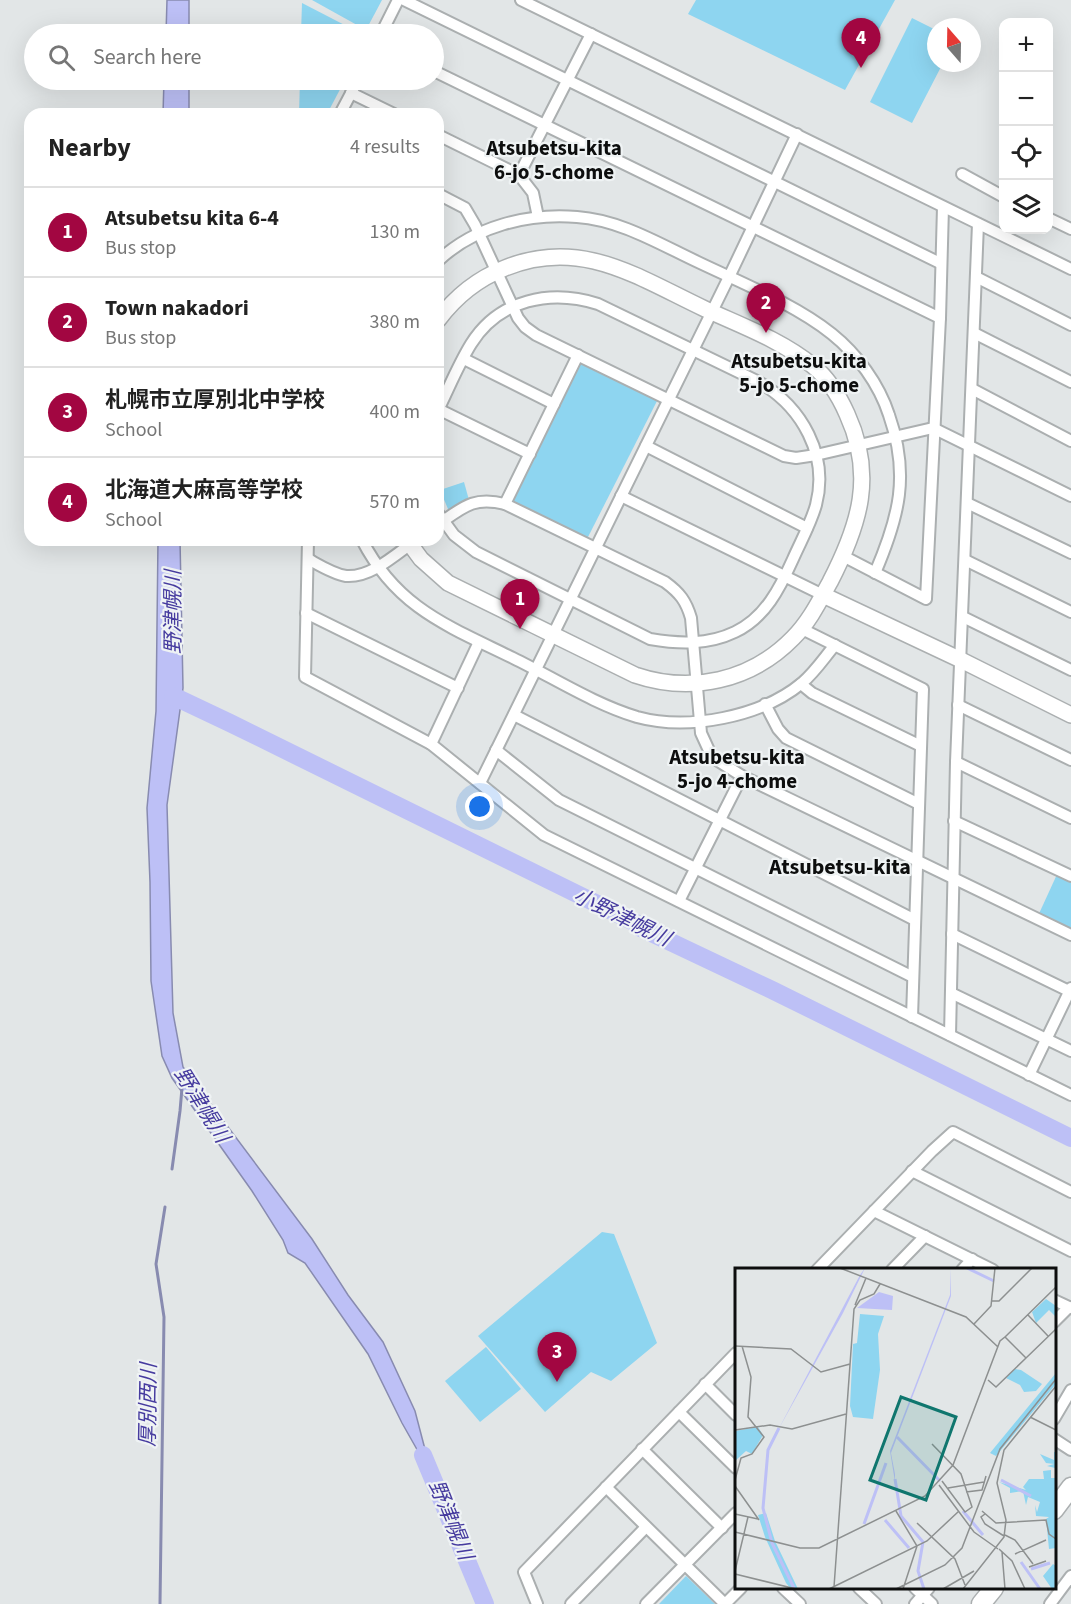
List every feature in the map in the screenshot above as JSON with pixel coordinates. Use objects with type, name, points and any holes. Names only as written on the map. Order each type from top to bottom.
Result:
[{"type":"main road","points":[[1056,1507],[1071,1487]]},
{"type":"main road","points":[[981,1604],[992,1589]]},
{"type":"street","points":[[386,24],[398,0]]},
{"type":"street","points":[[404,0],[940,263]]},
{"type":"street","points":[[521,0],[1071,269]]},
{"type":"street","points":[[519,175],[591,34]]},
{"type":"street","points":[[444,76],[940,318]]},
{"type":"street","points":[[343,108],[353,90]]},
{"type":"street","points":[[351,93],[382,108]]},
{"type":"street","points":[[480,783],[797,135]]},
{"type":"street","points":[[444,138],[519,175],[533,192],[538,217]]},
{"type":"street","points":[[962,174],[999,194]]},
{"type":"street","points":[[444,197],[465,208],[525,327],[536,335],[784,456],[796,458],[816,455],[933,428],[1071,496]]},
{"type":"street","points":[[843,556],[926,599],[940,318],[943,207]]},
{"type":"street","points":[[444,254],[479,233],[509,222],[538,217],[580,217],[623,227],[729,277],[819,325],[847,347],[876,387],[889,414],[895,437],[900,469],[898,511],[890,538],[875,573]]},
{"type":"street","points":[[1053,220],[1071,229]]},
{"type":"street","points":[[950,1035],[956,762],[978,224]]},
{"type":"street","points":[[414,546],[434,572],[448,583],[643,678],[675,684],[696,683],[733,677],[750,670],[781,650],[802,629],[843,556],[854,530],[863,487],[859,445],[838,396],[813,366],[779,343],[611,265],[577,256],[552,255],[534,258],[497,271],[469,287],[444,314]]},
{"type":"street","points":[[976,277],[1071,325]]},
{"type":"street","points":[[444,397],[472,343],[489,323],[513,307],[541,297],[570,297],[584,300],[598,304],[759,382],[783,398],[810,434],[816,455],[819,489],[816,506],[807,528],[785,577],[770,603],[737,632],[708,642],[680,643],[650,639],[476,552],[444,524]]},
{"type":"street","points":[[974,333],[1071,382]]},
{"type":"street","points":[[505,504],[578,355]]},
{"type":"street","points":[[464,359],[554,404]]},
{"type":"street","points":[[972,389],[1071,441]]},
{"type":"street","points":[[444,412],[530,454]]},
{"type":"street","points":[[646,446],[807,528]]},
{"type":"street","points":[[621,496],[1071,715]]},
{"type":"street","points":[[444,518],[475,502],[488,500],[505,504],[665,582],[678,591],[686,602],[691,618],[701,733],[712,757],[742,776],[1071,935]]},
{"type":"street","points":[[967,503],[1071,553]]},
{"type":"street","points":[[308,546],[305,677],[431,744],[544,835],[1071,1095]]},
{"type":"street","points":[[366,546],[378,567],[404,597],[433,618],[605,705],[638,717],[670,722],[700,722],[718,719],[765,704],[801,684],[835,645]]},
{"type":"street","points":[[308,559],[347,576],[361,574],[378,567],[406,546]]},
{"type":"street","points":[[965,560],[1071,612]]},
{"type":"street","points":[[306,613],[458,688]]},
{"type":"street","points":[[963,617],[1071,670]]},
{"type":"street","points":[[802,629],[923,689],[912,1017]]},
{"type":"street","points":[[431,744],[479,642]]},
{"type":"street","points":[[801,684],[812,693],[921,746]]},
{"type":"street","points":[[765,704],[778,729],[786,738],[919,804]]},
{"type":"street","points":[[958,705],[1071,760]]},
{"type":"street","points":[[513,715],[915,920]]},
{"type":"street","points":[[496,750],[559,800],[913,977]]},
{"type":"street","points":[[956,762],[1071,818]]},
{"type":"street","points":[[679,901],[742,776]]},
{"type":"street","points":[[954,820],[1071,876]]},
{"type":"street","points":[[952,934],[1070,990],[1029,1074]]},
{"type":"street","points":[[951,993],[1071,1051]]},
{"type":"street","points":[[818,1268],[953,1132],[1071,1192]]},
{"type":"street","points":[[912,1171],[1071,1251]]},
{"type":"street","points":[[874,1211],[991,1268]]},
{"type":"street","points":[[893,1268],[925,1236]]},
{"type":"street","points":[[963,1268],[972,1259]]},
{"type":"street","points":[[1056,1301],[1070,1307],[1056,1320]]},
{"type":"street","points":[[537,1604],[524,1572],[705,1384],[735,1356]]},
{"type":"street","points":[[705,1384],[735,1413]]},
{"type":"street","points":[[1056,1416],[1071,1390]]},
{"type":"street","points":[[679,1412],[735,1467]]},
{"type":"street","points":[[1056,1440],[1071,1450]]},
{"type":"street","points":[[642,1449],[722,1528]]},
{"type":"street","points":[[606,1487],[725,1604],[739,1589]]},
{"type":"street","points":[[646,1604],[735,1514]]},
{"type":"street","points":[[570,1604],[646,1527]]},
{"type":"street","points":[[1050,1604],[1071,1576]]},
{"type":"street","points":[[785,1589],[800,1604]]},
{"type":"street","points":[[861,1589],[876,1604]]},
{"type":"street","points":[[915,1604],[922,1590],[932,1604]]},
{"type":"shaded area","points":[[312,0],[382,0],[369,24],[355,24]]},
{"type":"shaded area","points":[[696,0],[895,0],[845,90],[688,14]]},
{"type":"shaded area","points":[[302,3],[343,24],[301,24]]},
{"type":"shaded area","points":[[912,18],[927,26],[927,72],[938,72],[912,123],[870,102]]},
{"type":"shaded area","points":[[300,90],[340,90],[330,108],[299,108]]},
{"type":"shaded area","points":[[579,363],[657,401],[587,539],[511,501]]},
{"type":"shaded area","points":[[464,482],[469,500],[454,509],[448,509],[444,500],[444,489]]},
{"type":"shaded area","points":[[1059,870],[1071,876],[1071,935],[1037,918]]},
{"type":"shaded area","points":[[602,1232],[614,1234],[657,1343],[611,1381],[591,1372],[545,1412],[478,1336]]},
{"type":"shaded area","points":[[486,1347],[521,1389],[480,1422],[445,1381]]},
{"type":"shaded area","points":[[686,1576],[715,1604],[659,1604]]},
{"type":"water","points":[[167,0],[189,0],[189,24],[166,24]]},
{"type":"water","points":[[164,90],[189,90],[189,108],[163,108]]},
{"type":"water","points":[[158,546],[180,546],[183,688],[167,805],[173,1013],[183,1067],[312,1239],[348,1295],[383,1342],[415,1411],[432,1476],[402,1423],[368,1354],[305,1263],[288,1253],[283,1240],[252,1191],[172,1078],[162,1056],[151,981],[147,808],[156,711]]},
{"type":"waterway","name":"小野津幌川","points":[[173,696],[1071,1138]]},
{"type":"waterway","name":"厚別西川","points":[[172,1169],[182,1088]]},
{"type":"waterway","name":"厚別西川","points":[[160,1604],[164,1317],[156,1264],[165,1207]]},
{"type":"waterway","name":"野津幌川","points":[[423,1455],[485,1604]]},
{"type":"place","name":"北海道大麻高等学校","points":[[861,68]]},
{"type":"place","name":"Town nakadori","points":[[766,333]]},
{"type":"place","name":"Atsubetsu kita 6-4","points":[[520,629]]},
{"type":"place","name":"札幌市立厚別北中学校","points":[[557,1382]]},
{"type":"district","name":"Atsubetsu-kita 6-jo 5-chome","points":[[554,160]]},
{"type":"district","name":"Atsubetsu-kita 5-jo 5-chome","points":[[799,373]]},
{"type":"district","name":"Atsubetsu-kita 5-jo 4-chome","points":[[737,769]]},
{"type":"district","name":"Atsubetsu-kita","points":[[840,867]]}]
